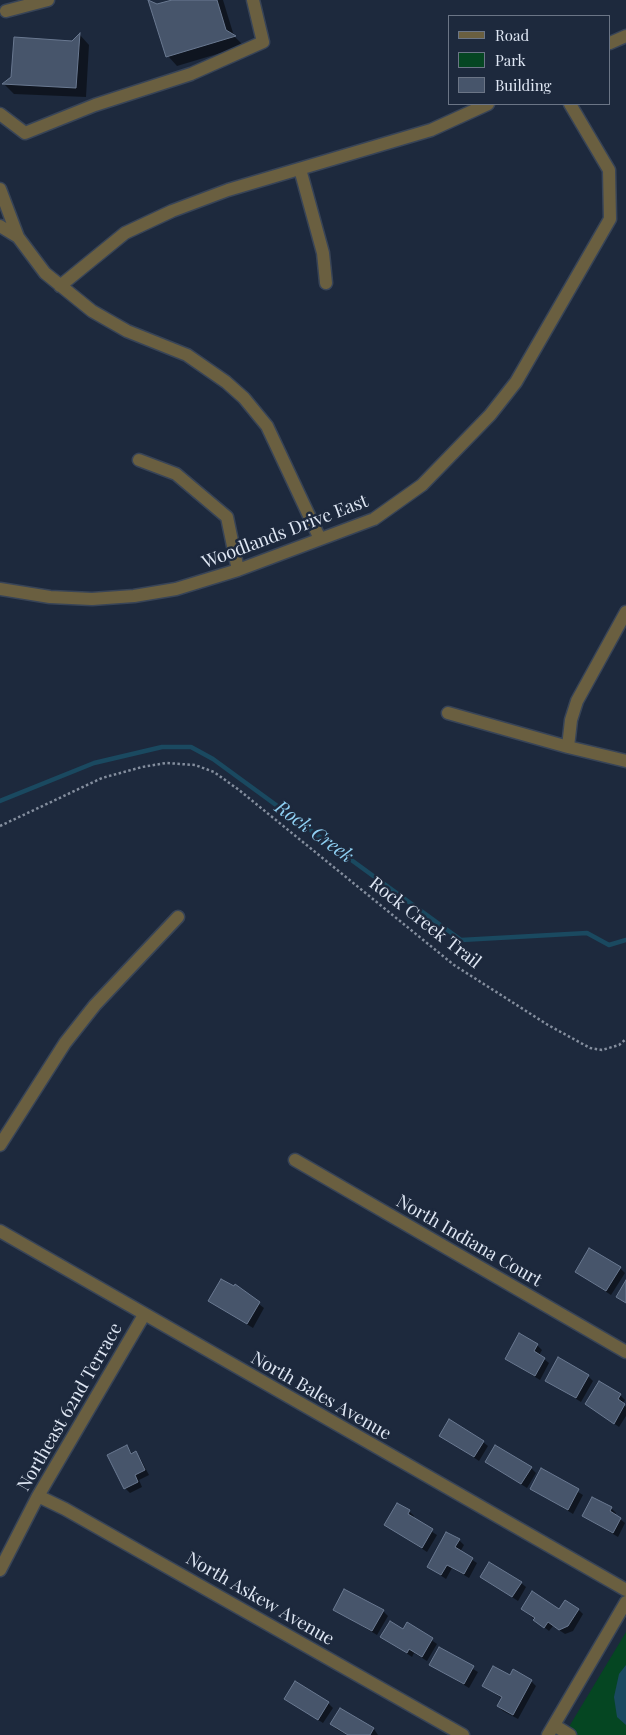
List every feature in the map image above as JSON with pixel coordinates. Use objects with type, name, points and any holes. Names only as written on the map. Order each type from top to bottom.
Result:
[{"type":"street","points":[[6,11],[48,0]]},
{"type":"street","points":[[0,114],[25,133],[95,105],[191,74],[263,42],[253,0]]},
{"type":"street","points":[[611,43],[626,36]]},
{"type":"street","points":[[60,286],[124,233],[172,211],[228,190],[431,130],[486,105]]},
{"type":"street","name":"Woodlands Drive East","points":[[0,589],[50,597],[92,599],[134,596],[176,589],[238,570],[374,519],[422,485],[490,415],[521,374],[610,219],[609,170],[571,105]]},
{"type":"street","points":[[300,169],[323,253],[326,282]]},
{"type":"street","points":[[1,191],[18,237],[45,273],[60,286],[104,320],[187,355],[206,367],[244,398],[267,426],[320,539]]},
{"type":"street","points":[[0,226],[18,237]]},
{"type":"street","points":[[139,460],[176,474],[227,517],[238,570]]},
{"type":"street","points":[[568,747],[571,720],[577,700],[626,612]]},
{"type":"street","points":[[448,713],[568,747],[626,761]]},
{"type":"street","points":[[0,1145],[66,1043],[95,1005],[178,917]]},
{"type":"street","name":"North Indiana Court","points":[[295,1160],[626,1352]]},
{"type":"street","name":"North Bales Avenue","points":[[0,1231],[626,1590]]},
{"type":"street","name":"Northeast 62nd Terrace","points":[[0,1570],[38,1496],[144,1315]]},
{"type":"street","name":"North Askew Avenue","points":[[38,1496],[74,1514],[464,1735]]},
{"type":"street","points":[[570,1735],[551,1730],[626,1602]]},
{"type":"path","name":"Rock Creek Trail","points":[[0,826],[102,778],[142,767],[166,763],[195,765],[214,772],[239,790],[454,965],[540,1020],[590,1048],[602,1050],[619,1045],[626,1040]]},
{"type":"green space","points":[[626,1632],[626,1735],[564,1735]]},
{"type":"water","points":[[626,1665],[626,1725],[617,1717],[614,1697],[619,1674]]},
{"type":"building","points":[[148,0],[157,4],[172,0],[217,0],[226,30],[236,36],[166,57]]},
{"type":"building","points":[[80,33],[76,88],[2,84],[11,77],[14,37],[72,41]]},
{"type":"building","points":[[589,1248],[621,1267],[606,1291],[575,1272]]},
{"type":"building","points":[[221,1279],[234,1286],[235,1284],[260,1302],[247,1324],[208,1301]]},
{"type":"building","points":[[626,1280],[626,1303],[616,1297]]},
{"type":"building","points":[[519,1333],[538,1344],[534,1351],[545,1358],[535,1376],[505,1359]]},
{"type":"building","points":[[558,1357],[589,1375],[576,1398],[545,1381]]},
{"type":"building","points":[[599,1381],[621,1394],[618,1399],[625,1404],[614,1424],[585,1404]]},
{"type":"building","points":[[449,1419],[484,1441],[474,1457],[439,1436]]},
{"type":"building","points":[[127,1445],[131,1454],[136,1451],[145,1470],[135,1475],[138,1482],[124,1489],[107,1455]]},
{"type":"building","points":[[495,1445],[532,1467],[521,1484],[485,1462]]},
{"type":"building","points":[[541,1468],[579,1489],[568,1510],[530,1489]]},
{"type":"building","points":[[592,1497],[612,1507],[610,1511],[621,1518],[613,1533],[582,1516]]},
{"type":"building","points":[[397,1503],[410,1510],[408,1514],[433,1529],[422,1548],[384,1525]]},
{"type":"building","points":[[446,1532],[460,1539],[455,1547],[473,1558],[464,1574],[447,1565],[441,1575],[427,1567]]},
{"type":"building","points":[[489,1562],[522,1582],[512,1597],[480,1577]]},
{"type":"building","points":[[344,1589],[384,1610],[372,1631],[333,1610]]},
{"type":"building","points":[[532,1591],[559,1609],[565,1600],[579,1609],[568,1626],[559,1630],[548,1622],[544,1628],[533,1620],[535,1618],[521,1609]]},
{"type":"building","points":[[390,1621],[403,1629],[407,1622],[433,1638],[422,1657],[409,1649],[407,1653],[380,1637]]},
{"type":"building","points":[[439,1647],[474,1666],[464,1684],[429,1665]]},
{"type":"building","points":[[493,1666],[510,1675],[513,1669],[532,1680],[513,1715],[497,1706],[502,1697],[482,1686]]},
{"type":"building","points":[[295,1681],[329,1702],[318,1720],[284,1699]]},
{"type":"building","points":[[340,1708],[374,1728],[370,1735],[348,1735],[330,1724]]},
{"type":"waterway","name":"Rock Creek","points":[[0,801],[94,763],[162,747],[191,747],[213,759],[461,940],[587,933],[609,945],[626,940]]}]
